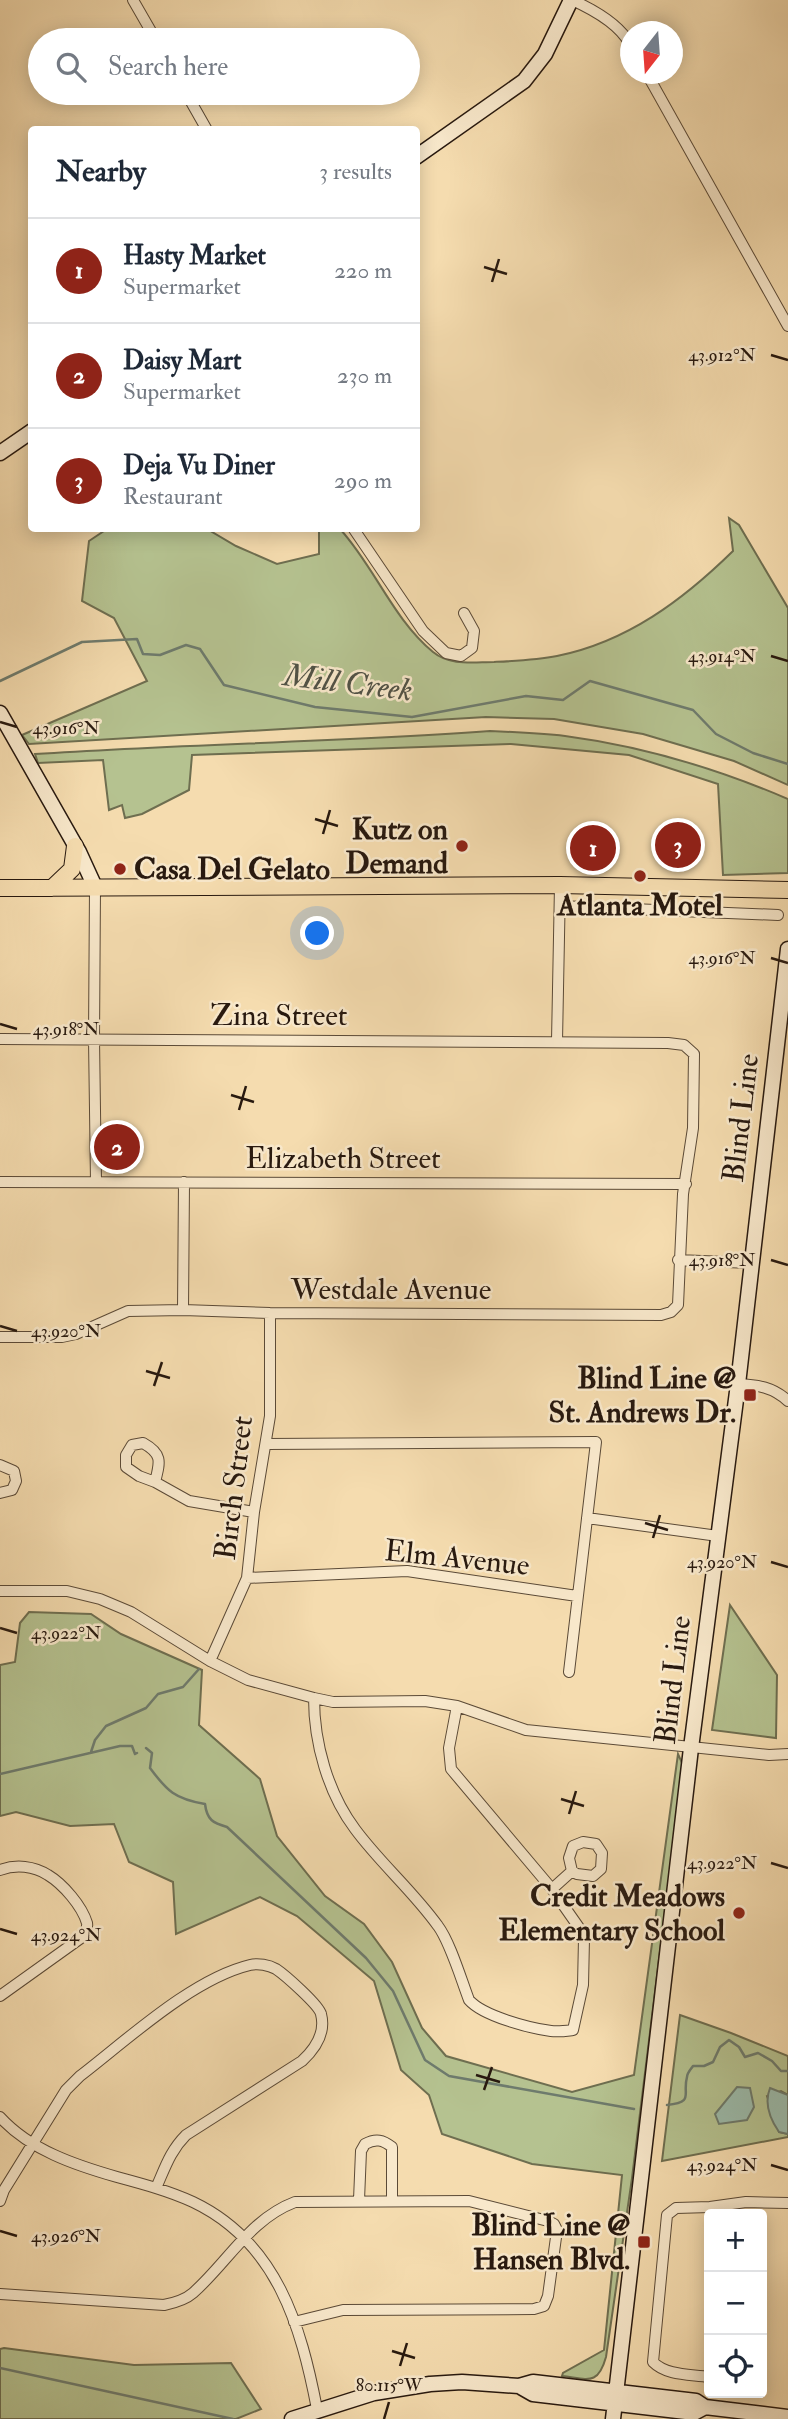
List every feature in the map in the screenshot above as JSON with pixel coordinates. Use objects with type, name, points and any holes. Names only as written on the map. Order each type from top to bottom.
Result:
[{"type":"main road","points":[[52,888],[72,869],[75,846]]},
{"type":"main road","points":[[0,888],[560,885],[788,890]]},
{"type":"street","points":[[133,0],[149,28]]},
{"type":"street","points":[[420,154],[524,81],[545,54],[571,0],[589,7],[620,31]]},
{"type":"street","points":[[653,84],[788,326]]},
{"type":"street","points":[[193,105],[205,126]]},
{"type":"street","points":[[0,453],[28,434]]},
{"type":"street","points":[[356,532],[423,631],[446,653],[461,656],[471,648],[474,631],[464,613]]},
{"type":"street","points":[[0,713],[96,887],[96,1182]]},
{"type":"street","points":[[557,1041],[560,885]]},
{"type":"street","points":[[560,906],[778,915]]},
{"type":"street","name":"Blind Line","points":[[613,2419],[788,949]]},
{"type":"street","name":"Zina Street","points":[[0,1039],[557,1041],[684,1045],[694,1055],[693,1128],[685,1184]]},
{"type":"street","name":"Elizabeth Street","points":[[0,1182],[685,1184]]},
{"type":"street","points":[[183,1310],[184,1182]]},
{"type":"street","points":[[685,1184],[678,1260],[750,1263]]},
{"type":"street","name":"Westdale Avenue","points":[[0,1337],[62,1337],[76,1334],[128,1311],[661,1315],[671,1312],[678,1305],[678,1260]]},
{"type":"street","name":"Birch Street","points":[[210,1661],[247,1578],[254,1512],[270,1416],[270,1312]]},
{"type":"street","points":[[738,1384],[763,1386],[778,1391],[788,1401]]},
{"type":"street","points":[[267,1444],[596,1442],[569,1672]]},
{"type":"street","points":[[0,1465],[14,1471],[16,1481],[12,1490],[0,1493]]},
{"type":"street","points":[[155,1482],[189,1501],[254,1512]]},
{"type":"street","points":[[587,1518],[718,1536]]},
{"type":"street","name":"Elm Avenue","points":[[247,1578],[407,1571],[577,1596]]},
{"type":"street","points":[[0,1591],[67,1591],[100,1599],[131,1612],[210,1661],[247,1680],[333,1702],[425,1701],[457,1706],[526,1730],[691,1748],[769,1755],[788,1754]]},
{"type":"street","points":[[314,1698],[316,1736],[321,1758],[342,1810],[354,1828],[440,1928],[469,2000],[505,2019],[553,2032],[573,2030],[583,1985],[583,1939],[580,1929],[552,1889],[451,1769],[449,1748],[457,1706]]},
{"type":"street","points":[[0,1870],[16,1866],[47,1874],[70,1896],[87,1923],[87,1930],[81,1938],[0,1996]]},
{"type":"street","points":[[552,1889],[572,1871]]},
{"type":"street","points":[[0,2201],[4,2190],[66,2090],[80,2076],[191,1992],[252,1964],[275,1969],[319,2008],[323,2024],[319,2040],[302,2061],[186,2135],[167,2160],[156,2188]]},
{"type":"street","points":[[0,2116],[32,2144],[76,2164],[156,2188],[196,2204],[222,2219],[244,2238],[278,2281],[294,2322],[317,2409]]},
{"type":"street","points":[[359,2200],[361,2151],[365,2144],[376,2140],[384,2140],[392,2147],[392,2200]]},
{"type":"street","points":[[0,2294],[164,2305],[178,2302],[192,2294],[244,2238],[279,2208],[295,2202],[469,2201],[554,2224],[556,2230],[548,2296],[544,2306],[534,2309],[343,2310],[294,2322]]},
{"type":"street","points":[[704,2376],[668,2372],[653,2362],[667,2215],[676,2208],[761,2202],[788,2203]]},
{"type":"street","points":[[760,2209],[761,2202]]},
{"type":"street","points":[[292,2419],[374,2393],[462,2382],[519,2386],[533,2393],[616,2397],[694,2413],[705,2407],[788,2417]]},
{"type":"green space","points":[[729,518],[739,525],[788,608],[788,785],[734,761],[643,734],[554,719],[486,717],[29,744],[22,735],[147,681],[114,618],[82,601],[89,541],[102,532],[212,532],[277,564],[319,554],[319,532],[342,532],[419,639],[440,656],[462,662],[557,656],[607,641],[674,602],[733,551]]},
{"type":"green space","points":[[490,731],[565,736],[650,752],[734,778],[788,799],[788,873],[723,875],[718,784],[629,755],[511,744],[192,755],[189,790],[142,814],[125,818],[122,805],[109,810],[103,760],[38,763],[35,754],[376,738]]},
{"type":"green space","points":[[730,1605],[777,1675],[776,1738],[712,1730]]},
{"type":"green space","points":[[29,1612],[91,1614],[121,1634],[202,1670],[199,1725],[260,1779],[277,1836],[325,1896],[364,1924],[392,1962],[422,2028],[446,2056],[572,2092],[634,2075],[678,1754],[683,1765],[632,2178],[606,2357],[595,2377],[585,2379],[562,2376],[604,2350],[622,2175],[532,2164],[442,2134],[429,2095],[401,2070],[374,1981],[297,1916],[260,1897],[176,1934],[173,1882],[129,1862],[114,1824],[70,1826],[16,1812],[0,1816],[0,1665],[15,1662],[20,1623]]},
{"type":"green space","points":[[680,2015],[788,2056],[788,2095],[781,2091],[767,2096],[779,2132],[788,2134],[788,2137],[662,2161]]},
{"type":"green space","points":[[0,2349],[134,2365],[231,2363],[261,2409],[236,2419],[0,2419]]},
{"type":"shaded area","points":[[737,2087],[750,2088],[754,2107],[747,2120],[719,2124],[715,2114]]},
{"type":"shaded area","points":[[770,2088],[788,2095],[788,2134],[779,2132],[771,2116],[768,2105]]},
{"type":"waterway","name":"Mill Creek","points":[[0,681],[82,642],[137,639],[143,654],[160,655],[186,645],[200,649],[224,685],[315,707],[412,717],[526,696],[563,700],[590,681],[693,710],[716,734],[753,753],[788,764]]},
{"type":"waterway","points":[[91,1752],[95,1740],[106,1726],[146,1708],[158,1694],[183,1687],[199,1669]]},
{"type":"waterway","points":[[0,1774],[120,1746],[132,1746],[135,1754],[137,1753]]},
{"type":"waterway","points":[[146,1748],[152,1753],[150,1768],[167,1788],[186,1800],[205,1804],[207,1814],[212,1820],[227,1827],[366,1958],[393,1991],[425,2060],[449,2076],[634,2109]]},
{"type":"waterway","points":[[667,2105],[684,2100],[687,2076],[693,2066],[704,2066],[713,2062],[720,2047],[729,2040],[739,2047],[745,2057],[758,2053],[772,2061],[781,2071],[788,2071]]},
{"type":"waterway","points":[[0,2368],[233,2419]]},
{"type":"place","name":"Deja Vu Diner","points":[[678,845]]},
{"type":"place","name":"Kutz on Demand","points":[[462,846]]},
{"type":"place","name":"Hasty Market","points":[[593,848]]},
{"type":"place","name":"Casa Del Gelato","points":[[120,869]]},
{"type":"place","name":"Atlanta Motel","points":[[640,876]]},
{"type":"place","name":"Daisy Mart","points":[[117,1147]]},
{"type":"place","name":"Blind Line @ St. Andrews Dr.","points":[[750,1395]]},
{"type":"place","name":"Credit Meadows Elementary School","points":[[739,1913]]},
{"type":"place","name":"Blind Line @ Hansen Blvd.","points":[[644,2242]]}]
